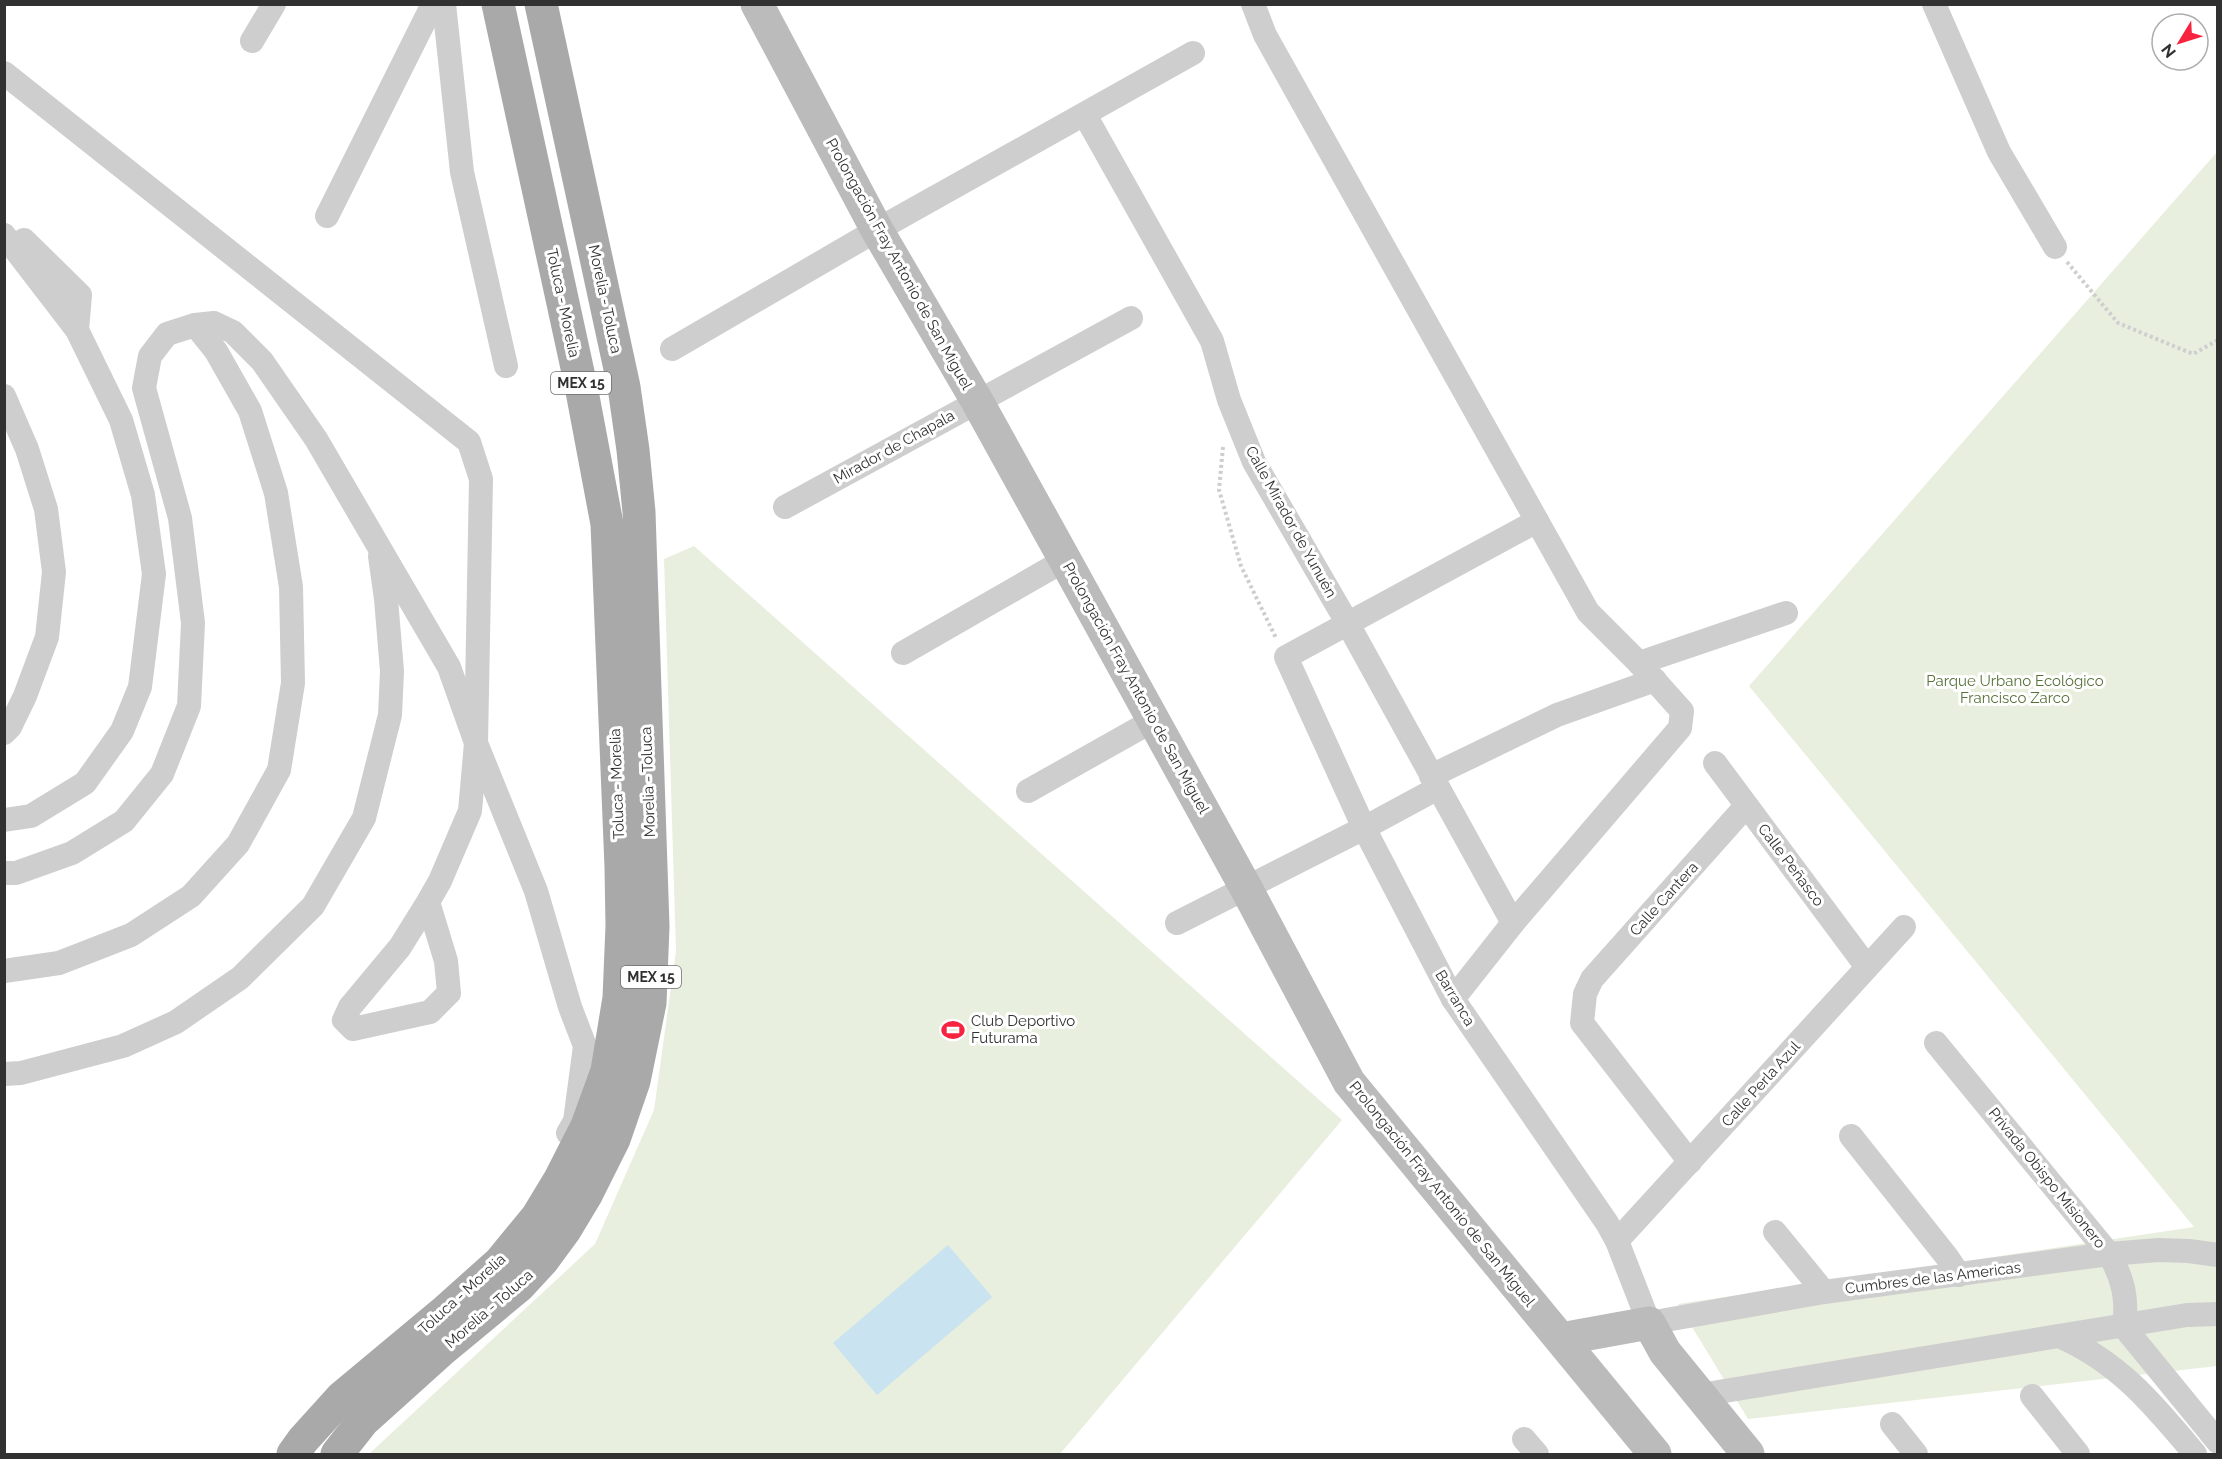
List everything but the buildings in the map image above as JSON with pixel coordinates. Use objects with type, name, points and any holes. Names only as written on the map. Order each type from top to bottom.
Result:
[{"type":"main road","name":"Toluca - Morelia","points":[[293,1455],[303,1440],[341,1398],[500,1262],[530,1225],[560,1179],[587,1126],[607,1071],[621,981],[622,915],[607,524],[581,386],[498,4]]},
{"type":"main road","points":[[514,4],[525,57],[535,63],[555,64]]},
{"type":"main road","name":"Morelia - Toluca","points":[[336,1455],[363,1421],[435,1356],[519,1286],[543,1260],[565,1230],[586,1195],[614,1139],[634,1081],[650,1003],[653,926],[639,512],[633,450],[624,387],[541,4]]},
{"type":"main road","points":[[519,97],[546,90],[551,94],[587,280],[624,387]]},
{"type":"street","points":[[252,41],[274,4]]},
{"type":"street","points":[[327,216],[433,4]]},
{"type":"street","points":[[444,4],[462,172],[506,366]]},
{"type":"street","name":"Prolongación Fray Antonio de San Miguel","points":[[757,4],[877,230],[977,401],[1154,720],[1349,1082],[1655,1455]]},
{"type":"street","points":[[1253,4],[1265,35],[1588,612],[1647,671],[1682,711],[1680,728],[1513,923],[1453,999]]},
{"type":"street","points":[[1934,4],[1999,152],[2055,247]]},
{"type":"street","points":[[672,349],[877,230],[1085,115],[1193,52]]},
{"type":"street","points":[[4,73],[470,442],[480,479],[476,744],[470,811],[440,881],[428,902],[400,947],[350,1007],[344,1020],[353,1029],[430,1012],[449,993],[446,961],[428,902]]},
{"type":"street","name":"Calle Mirador de Yunuén","points":[[1085,115],[1212,341],[1228,400],[1254,462],[1348,624],[1513,923]]},
{"type":"street","points":[[4,233],[16,232],[80,295],[77,330],[121,420],[143,495],[154,574],[140,687],[122,731],[85,783],[31,816],[4,820]]},
{"type":"street","name":"Mirador de Chapala","points":[[785,507],[1131,318]]},
{"type":"street","points":[[4,873],[16,873],[72,853],[124,821],[162,774],[189,706],[193,623],[180,518],[144,388],[150,356],[167,334],[195,325],[214,323],[233,332],[262,362],[281,387],[316,439],[419,612],[449,667],[476,744],[536,891],[570,1007],[585,1046],[575,1121],[529,1212],[530,1225]]},
{"type":"street","points":[[4,971],[59,963],[130,935],[191,896],[238,844],[279,770],[293,683],[291,587],[276,493],[250,411],[216,351],[195,325]]},
{"type":"street","points":[[250,411],[281,387]]},
{"type":"street","points":[[4,396],[27,449],[46,509],[54,572],[47,637],[25,696],[10,727],[4,733]]},
{"type":"street","points":[[1286,657],[1536,521]]},
{"type":"street","points":[[4,1074],[21,1073],[123,1046],[176,1022],[240,978],[313,906],[364,818],[390,716],[392,671],[379,547]]},
{"type":"street","points":[[903,652],[1065,560]]},
{"type":"street","points":[[388,629],[419,612]]},
{"type":"street","points":[[1177,923],[1364,828],[1434,782],[1557,715],[1647,671],[1786,613]]},
{"type":"street","name":"Barranca","points":[[1286,657],[1364,828],[1453,999],[1607,1223],[1617,1241],[1649,1323]]},
{"type":"street","points":[[1028,791],[1154,720]]},
{"type":"street","name":"Calle Peñasco","points":[[1715,763],[1867,967]]},
{"type":"street","name":"Calle Cantera","points":[[1690,1161],[1582,1023],[1585,994],[1592,979],[1746,806]]},
{"type":"street","name":"Calle Perla Azul","points":[[1617,1241],[1904,927]]},
{"type":"street","name":"Privada Obispo Misionero","points":[[1936,1043],[2109,1254],[2119,1270],[2125,1289],[2124,1327]]},
{"type":"street","points":[[1851,1136],[1959,1275]]},
{"type":"street","points":[[1775,1232],[1824,1292]]},
{"type":"street","name":"Cumbres de las Americas","points":[[1649,1323],[1824,1292],[2109,1254],[2158,1250],[2217,1255]]},
{"type":"street","points":[[1700,1395],[2187,1315],[2217,1314]]},
{"type":"street","points":[[1561,1339],[1649,1323],[1665,1352],[1748,1455]]},
{"type":"street","points":[[2124,1327],[2217,1442]]},
{"type":"street","points":[[2059,1336],[2094,1354],[2132,1383],[2155,1406],[2195,1455]]},
{"type":"street","points":[[2032,1396],[2078,1455]]},
{"type":"street","points":[[1892,1424],[1916,1455]]},
{"type":"path","points":[[2055,247],[2118,323],[2193,354],[2217,340]]},
{"type":"path","points":[[1224,445],[1219,490],[1241,566],[1286,657]]},
{"type":"green space","name":"Parque Urbano Ecológico Francisco Zarco","points":[[2217,152],[2217,1366],[1748,1419],[1678,1304],[2194,1227],[1749,686]]},
{"type":"green space","name":"Club Deportivo Futurama","points":[[694,546],[1342,1120],[1060,1454],[369,1454],[595,1244],[654,1110],[676,951],[664,559]]},
{"type":"water","points":[[948,1245],[992,1297],[877,1395],[833,1343]]},
{"type":"place","name":"Club Deportivo Futurama","points":[[953,1030]]}]
